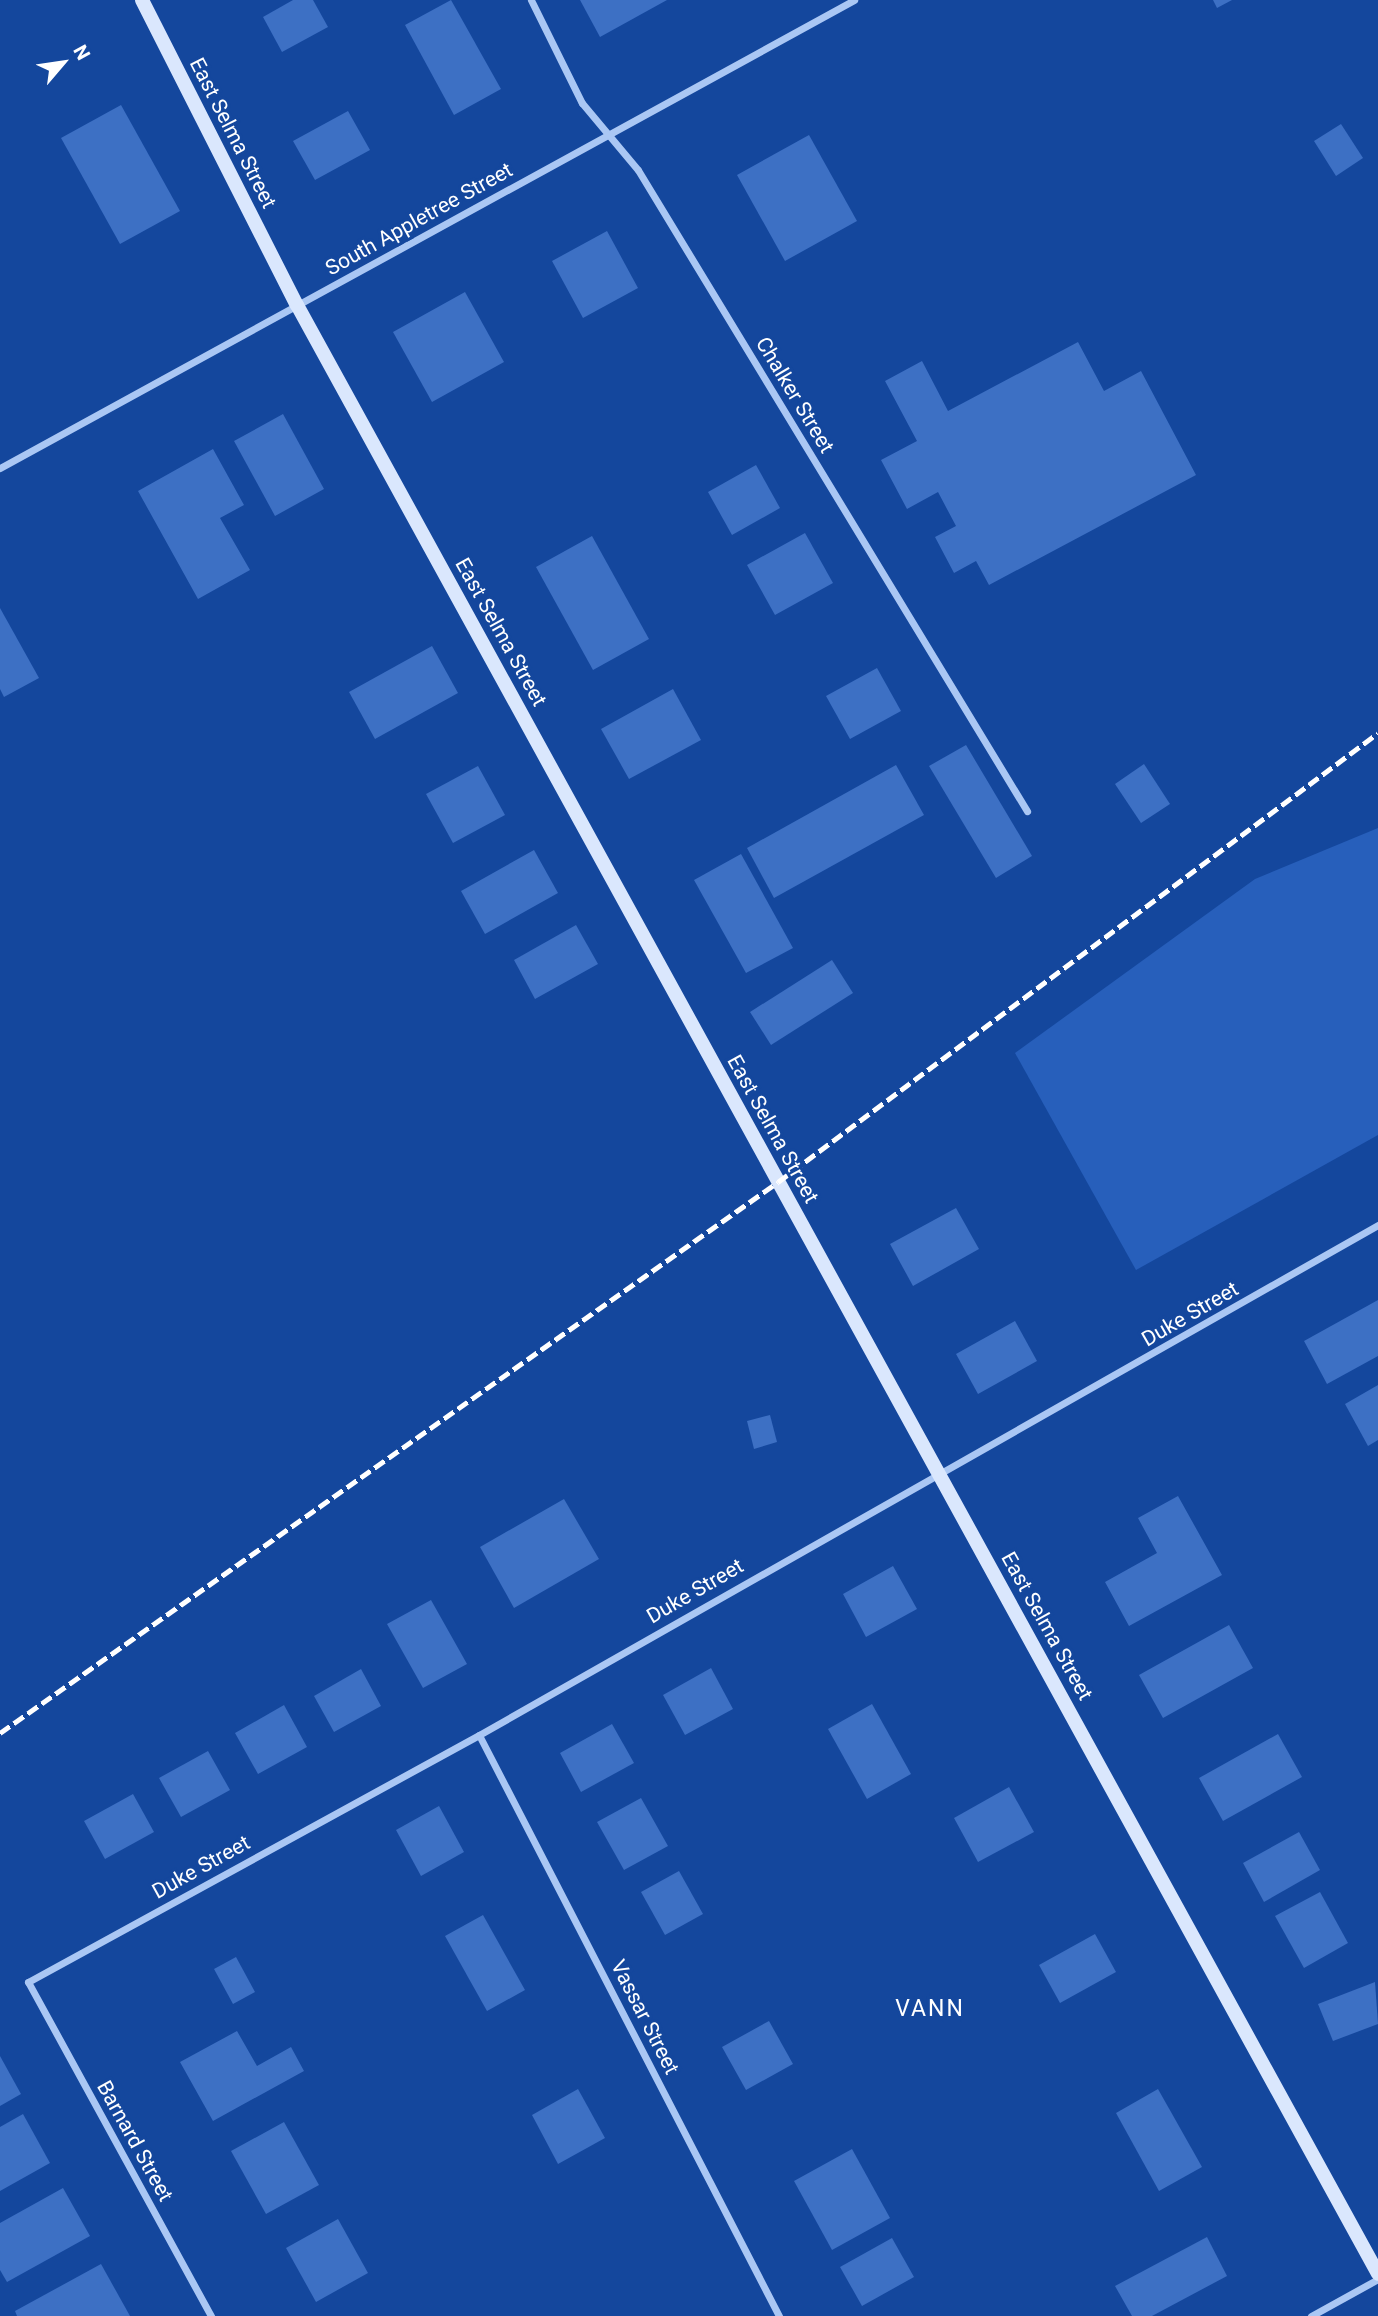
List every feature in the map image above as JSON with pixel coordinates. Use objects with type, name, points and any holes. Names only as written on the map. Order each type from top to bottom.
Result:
[{"type":"street","name":"East Selma Street","points":[[142,0],[297,305],[1378,2276]]},
{"type":"street","name":"Chalker Street","points":[[531,0],[582,103],[645,182],[1027,811]]},
{"type":"street","name":"South Appletree Street","points":[[0,468],[854,0]]},
{"type":"street","name":"Duke Street","points":[[28,1982],[479,1735],[938,1472],[1161,1351],[1378,1225]]},
{"type":"street","name":"Vassar Street","points":[[479,1735],[779,2316]]},
{"type":"street","name":"Barnard Street","points":[[28,1982],[211,2316]]},
{"type":"street","points":[[1311,2316],[1378,2276]]},
{"type":"shaded area","points":[[1378,828],[1378,1135],[1136,1270],[1015,1053],[1255,879]]},
{"type":"building","points":[[293,0],[313,0],[328,27],[282,52],[263,17]]},
{"type":"building","points":[[451,0],[501,89],[454,115],[405,25]]},
{"type":"building","points":[[580,0],[667,0],[600,37]]},
{"type":"building","points":[[1213,0],[1232,0],[1217,8]]},
{"type":"building","points":[[121,105],[180,211],[120,244],[61,138]]},
{"type":"building","points":[[348,111],[370,150],[315,180],[293,141]]},
{"type":"building","points":[[1341,124],[1363,158],[1336,176],[1314,141]]},
{"type":"building","points":[[809,135],[857,221],[785,261],[737,175]]},
{"type":"building","points":[[607,231],[638,288],[583,318],[552,261]]},
{"type":"building","points":[[465,292],[504,362],[432,402],[393,332]]},
{"type":"building","points":[[1078,342],[1104,391],[1141,371],[1196,475],[989,585],[976,561],[954,573],[935,537],[956,526],[938,492],[907,509],[881,460],[917,441],[885,381],[922,361],[948,411]]},
{"type":"building","points":[[283,414],[324,489],[275,516],[234,441]]},
{"type":"building","points":[[213,449],[244,505],[220,518],[250,570],[198,599],[138,491]]},
{"type":"building","points":[[756,465],[780,508],[732,535],[708,492]]},
{"type":"building","points":[[805,533],[833,583],[775,615],[747,565]]},
{"type":"building","points":[[592,536],[649,639],[593,670],[536,567]]},
{"type":"building","points":[[0,608],[39,678],[4,697],[0,689]]},
{"type":"building","points":[[432,646],[458,693],[375,739],[349,692]]},
{"type":"building","points":[[877,668],[901,711],[850,739],[826,696]]},
{"type":"building","points":[[673,689],[701,740],[629,779],[601,729]]},
{"type":"building","points":[[966,745],[1032,856],[996,878],[929,766]]},
{"type":"building","points":[[1144,764],[1170,804],[1141,823],[1115,784]]},
{"type":"building","points":[[896,765],[924,815],[774,898],[747,848]]},
{"type":"building","points":[[478,766],[505,815],[453,843],[426,794]]},
{"type":"building","points":[[534,850],[558,893],[485,934],[461,891]]},
{"type":"building","points":[[741,854],[793,948],[746,973],[694,880]]},
{"type":"building","points":[[576,925],[598,964],[535,999],[514,960]]},
{"type":"building","points":[[832,960],[853,993],[771,1045],[750,1012]]},
{"type":"building","points":[[956,1208],[979,1249],[913,1286],[890,1244]]},
{"type":"building","points":[[1378,1300],[1378,1356],[1327,1384],[1304,1341]]},
{"type":"building","points":[[1015,1321],[1037,1361],[978,1394],[956,1354]]},
{"type":"building","points":[[1378,1385],[1378,1440],[1368,1446],[1345,1404]]},
{"type":"building","points":[[770,1415],[777,1442],[754,1449],[747,1421]]},
{"type":"building","points":[[1178,1496],[1222,1575],[1129,1626],[1105,1582],[1157,1553],[1138,1518]]},
{"type":"building","points":[[564,1499],[599,1559],[514,1608],[480,1547]]},
{"type":"building","points":[[893,1566],[917,1609],[866,1637],[843,1594]]},
{"type":"building","points":[[431,1600],[467,1664],[423,1688],[387,1624]]},
{"type":"building","points":[[1229,1625],[1253,1668],[1163,1718],[1139,1675]]},
{"type":"building","points":[[711,1668],[733,1709],[685,1735],[663,1695]]},
{"type":"building","points":[[361,1669],[381,1706],[334,1732],[314,1696]]},
{"type":"building","points":[[872,1704],[911,1774],[867,1799],[828,1729]]},
{"type":"building","points":[[284,1705],[307,1747],[258,1774],[235,1733]]},
{"type":"building","points":[[612,1724],[634,1763],[581,1792],[560,1753]]},
{"type":"building","points":[[1278,1734],[1302,1777],[1223,1821],[1199,1778]]},
{"type":"building","points":[[208,1751],[230,1790],[181,1817],[159,1778]]},
{"type":"building","points":[[1009,1787],[1034,1832],[978,1862],[954,1818]]},
{"type":"building","points":[[133,1794],[154,1832],[105,1859],[84,1821]]},
{"type":"building","points":[[641,1798],[668,1846],[624,1870],[597,1822]]},
{"type":"building","points":[[439,1806],[464,1852],[421,1876],[396,1830]]},
{"type":"building","points":[[1299,1832],[1320,1870],[1264,1902],[1243,1863]]},
{"type":"building","points":[[679,1871],[703,1914],[665,1935],[641,1892]]},
{"type":"building","points":[[1320,1892],[1348,1943],[1304,1968],[1275,1916]]},
{"type":"building","points":[[483,1915],[525,1990],[487,2011],[445,1936]]},
{"type":"building","points":[[1095,1934],[1116,1972],[1060,2003],[1039,1965]]},
{"type":"building","points":[[236,1957],[255,1992],[233,2004],[214,1969]]},
{"type":"building","points":[[1375,1982],[1378,2024],[1333,2041],[1318,2004]]},
{"type":"building","points":[[769,2021],[793,2064],[746,2090],[722,2047]]},
{"type":"building","points":[[237,2031],[257,2066],[291,2047],[304,2071],[213,2121],[180,2062]]},
{"type":"building","points":[[0,2056],[21,2094],[0,2106]]},
{"type":"building","points":[[578,2089],[605,2138],[558,2164],[532,2115]]},
{"type":"building","points":[[1158,2089],[1202,2167],[1159,2191],[1116,2113]]},
{"type":"building","points":[[23,2114],[50,2163],[0,2191],[0,2127]]},
{"type":"building","points":[[284,2122],[319,2185],[266,2214],[231,2151]]},
{"type":"building","points":[[852,2149],[890,2218],[832,2250],[794,2181]]},
{"type":"building","points":[[63,2188],[90,2236],[7,2282],[0,2270],[0,2223]]},
{"type":"building","points":[[338,2219],[368,2273],[316,2302],[286,2248]]},
{"type":"building","points":[[1207,2237],[1227,2276],[1152,2316],[1132,2316],[1115,2286]]},
{"type":"building","points":[[892,2238],[914,2277],[862,2306],[840,2267]]},
{"type":"building","points":[[101,2264],[130,2316],[17,2316],[15,2311]]},
{"type":"railway","points":[[0,1733],[778,1182],[1378,733]]},
{"type":"district","name":"VANN","points":[[930,2009]]}]
